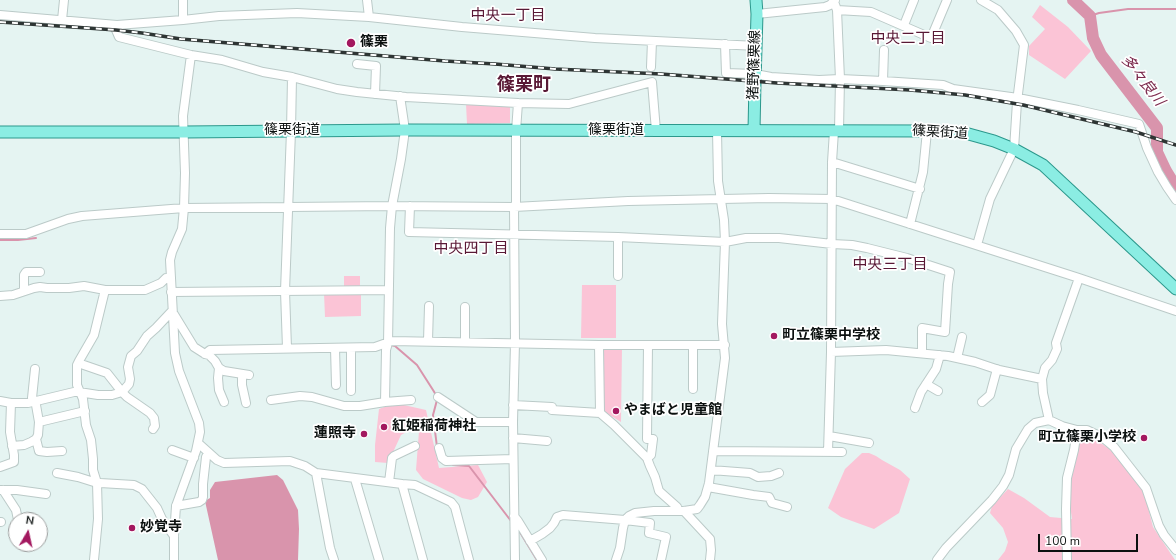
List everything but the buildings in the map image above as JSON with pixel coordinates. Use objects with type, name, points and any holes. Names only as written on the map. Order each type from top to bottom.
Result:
[{"type":"main road","name":"猪野篠栗線","points":[[754,130],[757,14],[756,0]]},
{"type":"main road","name":"篠栗街道","points":[[0,132],[754,130],[939,131],[965,133],[994,141],[1014,149],[1043,165],[1176,289]]},
{"type":"street","points":[[62,20],[64,0]]},
{"type":"street","points":[[183,0],[183,20]]},
{"type":"street","points":[[367,0],[368,17]]},
{"type":"street","points":[[904,25],[914,0]]},
{"type":"street","points":[[757,14],[825,7],[835,4],[871,12],[931,38],[946,0]]},
{"type":"street","points":[[977,245],[990,200],[1014,149],[1024,45],[1016,31],[998,10],[981,0]]},
{"type":"street","points":[[828,452],[831,352],[832,162],[837,131],[840,79],[835,4]]},
{"type":"street","points":[[0,15],[117,25],[219,16],[297,13],[368,17],[462,27],[595,38],[756,46]]},
{"type":"street","points":[[117,25],[116,30],[119,37],[191,55],[222,60],[263,72],[292,77],[337,89],[375,94],[518,103],[569,104],[652,82],[656,131]]},
{"type":"street","points":[[651,67],[652,40]]},
{"type":"street","points":[[725,44],[726,73],[755,74],[771,78],[883,81],[943,86],[952,89],[1018,98],[1139,124],[1147,148],[1158,172],[1176,200]]},
{"type":"street","points":[[883,81],[884,50]]},
{"type":"street","points":[[174,560],[176,506],[194,458],[200,432],[199,423],[179,371],[172,311],[170,260],[182,229],[185,173],[184,116],[191,55]]},
{"type":"street","points":[[357,64],[376,66],[375,94]]},
{"type":"street","points":[[287,348],[284,291],[292,77]]},
{"type":"street","points":[[385,402],[386,350],[388,343],[390,228],[392,206],[405,130],[400,96]]},
{"type":"street","points":[[515,560],[512,422],[515,343],[514,206],[516,203],[516,130],[518,103]]},
{"type":"street","points":[[616,560],[620,548],[625,520],[630,516],[635,513],[654,511],[697,509],[705,497],[708,487],[725,358],[722,324],[725,242],[724,220],[718,181],[717,131]]},
{"type":"street","points":[[910,224],[920,189],[927,131]]},
{"type":"street","points":[[832,162],[920,189]]},
{"type":"street","points":[[0,234],[26,234],[68,219],[82,216],[184,208],[514,206],[628,201],[769,198],[832,199],[1079,278],[1176,311]]},
{"type":"street","points":[[410,206],[409,232],[618,237],[725,242],[746,238],[779,238],[852,245],[867,248],[950,272],[945,332],[922,328],[922,353]]},
{"type":"street","points":[[618,237],[618,276]]},
{"type":"street","points":[[24,291],[24,275],[26,272],[40,272]]},
{"type":"street","points":[[0,296],[13,295],[40,287],[68,288],[84,286],[105,290],[145,290],[161,283],[166,278],[171,278]]},
{"type":"street","points":[[1050,420],[1043,393],[1042,378],[1057,349],[1056,343],[1079,278]]},
{"type":"street","points":[[94,560],[98,519],[97,483],[92,470],[93,459],[91,440],[86,425],[84,399],[77,386],[78,363],[94,335],[105,290]]},
{"type":"street","points":[[171,292],[389,290]]},
{"type":"street","points":[[428,341],[429,306]]},
{"type":"street","points":[[465,307],[465,342]]},
{"type":"street","points":[[172,311],[194,347],[209,355],[219,368],[224,371],[246,374],[242,385],[246,403]]},
{"type":"street","points":[[0,401],[11,403],[34,402],[79,392],[98,395],[112,395],[122,392],[129,384],[130,379],[128,367],[131,356],[137,351],[147,336],[172,311]]},
{"type":"street","points":[[957,358],[962,337]]},
{"type":"street","points":[[205,354],[210,350],[375,347],[392,341],[724,345]]},
{"type":"street","points":[[599,344],[600,413]]},
{"type":"street","points":[[647,458],[652,455],[653,439],[647,439],[648,345]]},
{"type":"street","points":[[693,345],[693,389]]},
{"type":"street","points":[[336,348],[336,385]]},
{"type":"street","points":[[351,348],[351,391]]},
{"type":"street","points":[[831,352],[886,350],[940,355],[1042,378]]},
{"type":"street","points":[[914,408],[921,392],[936,369],[940,355]]},
{"type":"street","points":[[78,363],[107,373],[127,397],[150,413],[154,418],[155,426],[153,429]]},
{"type":"street","points":[[219,368],[219,390],[224,402]]},
{"type":"street","points":[[35,369],[32,398],[36,405],[39,422],[38,435],[36,439],[39,451],[47,452],[62,450]]},
{"type":"street","points":[[982,402],[990,395],[997,369]]},
{"type":"street","points":[[926,384],[938,391]]},
{"type":"street","points":[[271,400],[300,396],[312,397],[344,406],[360,406],[411,400]]},
{"type":"street","points":[[438,397],[476,422],[512,422]]},
{"type":"street","points":[[0,467],[14,462],[10,432],[11,403]]},
{"type":"street","points":[[513,405],[552,407],[552,410],[600,413],[647,458],[659,491],[680,509],[710,539],[710,560]]},
{"type":"street","points":[[39,422],[85,411]]},
{"type":"street","points":[[937,560],[946,548],[992,500],[1003,486],[1009,475],[1016,449],[1028,428],[1035,423],[1050,420],[1062,426],[1077,430],[1087,430],[1102,437],[1114,447],[1146,488],[1159,526],[1176,550]]},
{"type":"street","points":[[1067,560],[1066,509],[1068,478],[1077,430]]},
{"type":"street","points":[[829,436],[869,443]]},
{"type":"street","points":[[513,438],[547,441]]},
{"type":"street","points":[[12,446],[24,445],[36,439]]},
{"type":"street","points":[[198,443],[217,460],[224,463],[290,460],[305,466],[316,473],[415,485],[451,502],[455,507],[469,560]]},
{"type":"street","points":[[389,482],[392,458],[415,446]]},
{"type":"street","points":[[439,448],[440,456],[446,461],[513,459]]},
{"type":"street","points":[[172,450],[194,458]]},
{"type":"street","points":[[713,451],[842,452]]},
{"type":"street","points":[[176,506],[199,502],[202,500],[206,457],[208,453]]},
{"type":"street","points":[[711,470],[750,473],[758,477],[771,476],[779,473]]},
{"type":"street","points":[[57,473],[78,477],[97,483],[134,485],[142,489],[157,508],[162,519],[174,536]]},
{"type":"street","points":[[316,473],[330,548],[334,560]]},
{"type":"street","points":[[355,478],[379,560]]},
{"type":"street","points":[[402,484],[423,560]]},
{"type":"street","points":[[708,487],[753,496],[769,497],[772,503],[787,507]]},
{"type":"street","points":[[1,490],[17,490],[46,494]]},
{"type":"street","points":[[1,490],[16,512]]},
{"type":"street","points":[[530,541],[550,528],[557,517],[563,515],[650,523],[649,534],[666,537],[661,560]]},
{"type":"street","points":[[514,516],[542,560]]},
{"type":"shaded area","points":[[1040,5],[1068,27],[1091,51],[1065,79],[1029,55],[1029,46],[1045,29],[1032,17]]},
{"type":"shaded area","points":[[466,104],[510,106],[510,123],[467,124]]},
{"type":"shaded area","points":[[344,276],[360,276],[360,286],[344,286]]},
{"type":"shaded area","points":[[582,285],[616,285],[616,338],[581,338]]},
{"type":"shaded area","points":[[361,292],[361,316],[325,317],[324,293]]},
{"type":"shaded area","points":[[603,347],[622,347],[621,422],[603,411]]},
{"type":"shaded area","points":[[395,403],[426,410],[439,468],[478,465],[487,482],[478,497],[471,500],[462,498],[423,479],[416,470],[419,431],[415,427],[401,435],[388,463],[375,462],[375,445],[379,409]]},
{"type":"shaded area","points":[[1081,438],[1099,442],[1115,454],[1144,492],[1153,527],[1175,560],[998,560],[1005,551],[1008,542],[1003,528],[990,513],[992,506],[1008,489],[1024,498],[1050,517],[1072,519],[1070,505],[1071,471],[1077,441]]},
{"type":"shaded area","points":[[862,453],[869,453],[876,456],[900,470],[910,479],[899,513],[874,529],[841,517],[828,508],[845,469]]},
{"type":"shaded area","points":[[277,475],[283,480],[298,510],[298,560],[218,560],[205,501],[210,498],[210,490],[215,482]]},
{"type":"waterway","name":"多々良川","points":[[1073,0],[1090,16],[1093,38],[1101,55],[1157,128],[1157,152],[1176,187]]},
{"type":"waterway","points":[[1090,16],[1099,13],[1128,9],[1176,9]]},
{"type":"waterway","points":[[0,240],[36,238]]},
{"type":"waterway","points":[[391,345],[395,346],[417,365],[436,395]]},
{"type":"waterway","points":[[437,400],[433,415],[437,447]]},
{"type":"waterway","points":[[453,465],[469,466],[511,521]]},
{"type":"waterway","points":[[518,529],[537,560]]},
{"type":"railway","points":[[0,22],[116,30],[181,39],[445,61],[555,69],[661,74],[777,83],[910,90],[965,95],[1023,105],[1136,132],[1176,145]]},
{"type":"place","name":"篠栗","points":[[351,43]]},
{"type":"place","name":"町立篠栗中学校","points":[[774,336]]},
{"type":"place","name":"やまばと児童館","points":[[616,411]]},
{"type":"place","name":"紅姫稲荷神社","points":[[384,427]]},
{"type":"place","name":"蓮照寺","points":[[364,434]]},
{"type":"place","name":"町立篠栗小学校","points":[[1144,438]]},
{"type":"place","name":"妙覚寺","points":[[132,528]]},
{"type":"district","name":"中央一丁目","points":[[508,16]]},
{"type":"district","name":"中央二丁目","points":[[908,39]]},
{"type":"district","name":"篠栗町","points":[[524,86]]},
{"type":"district","name":"中央四丁目","points":[[471,249]]},
{"type":"district","name":"中央三丁目","points":[[890,265]]}]
